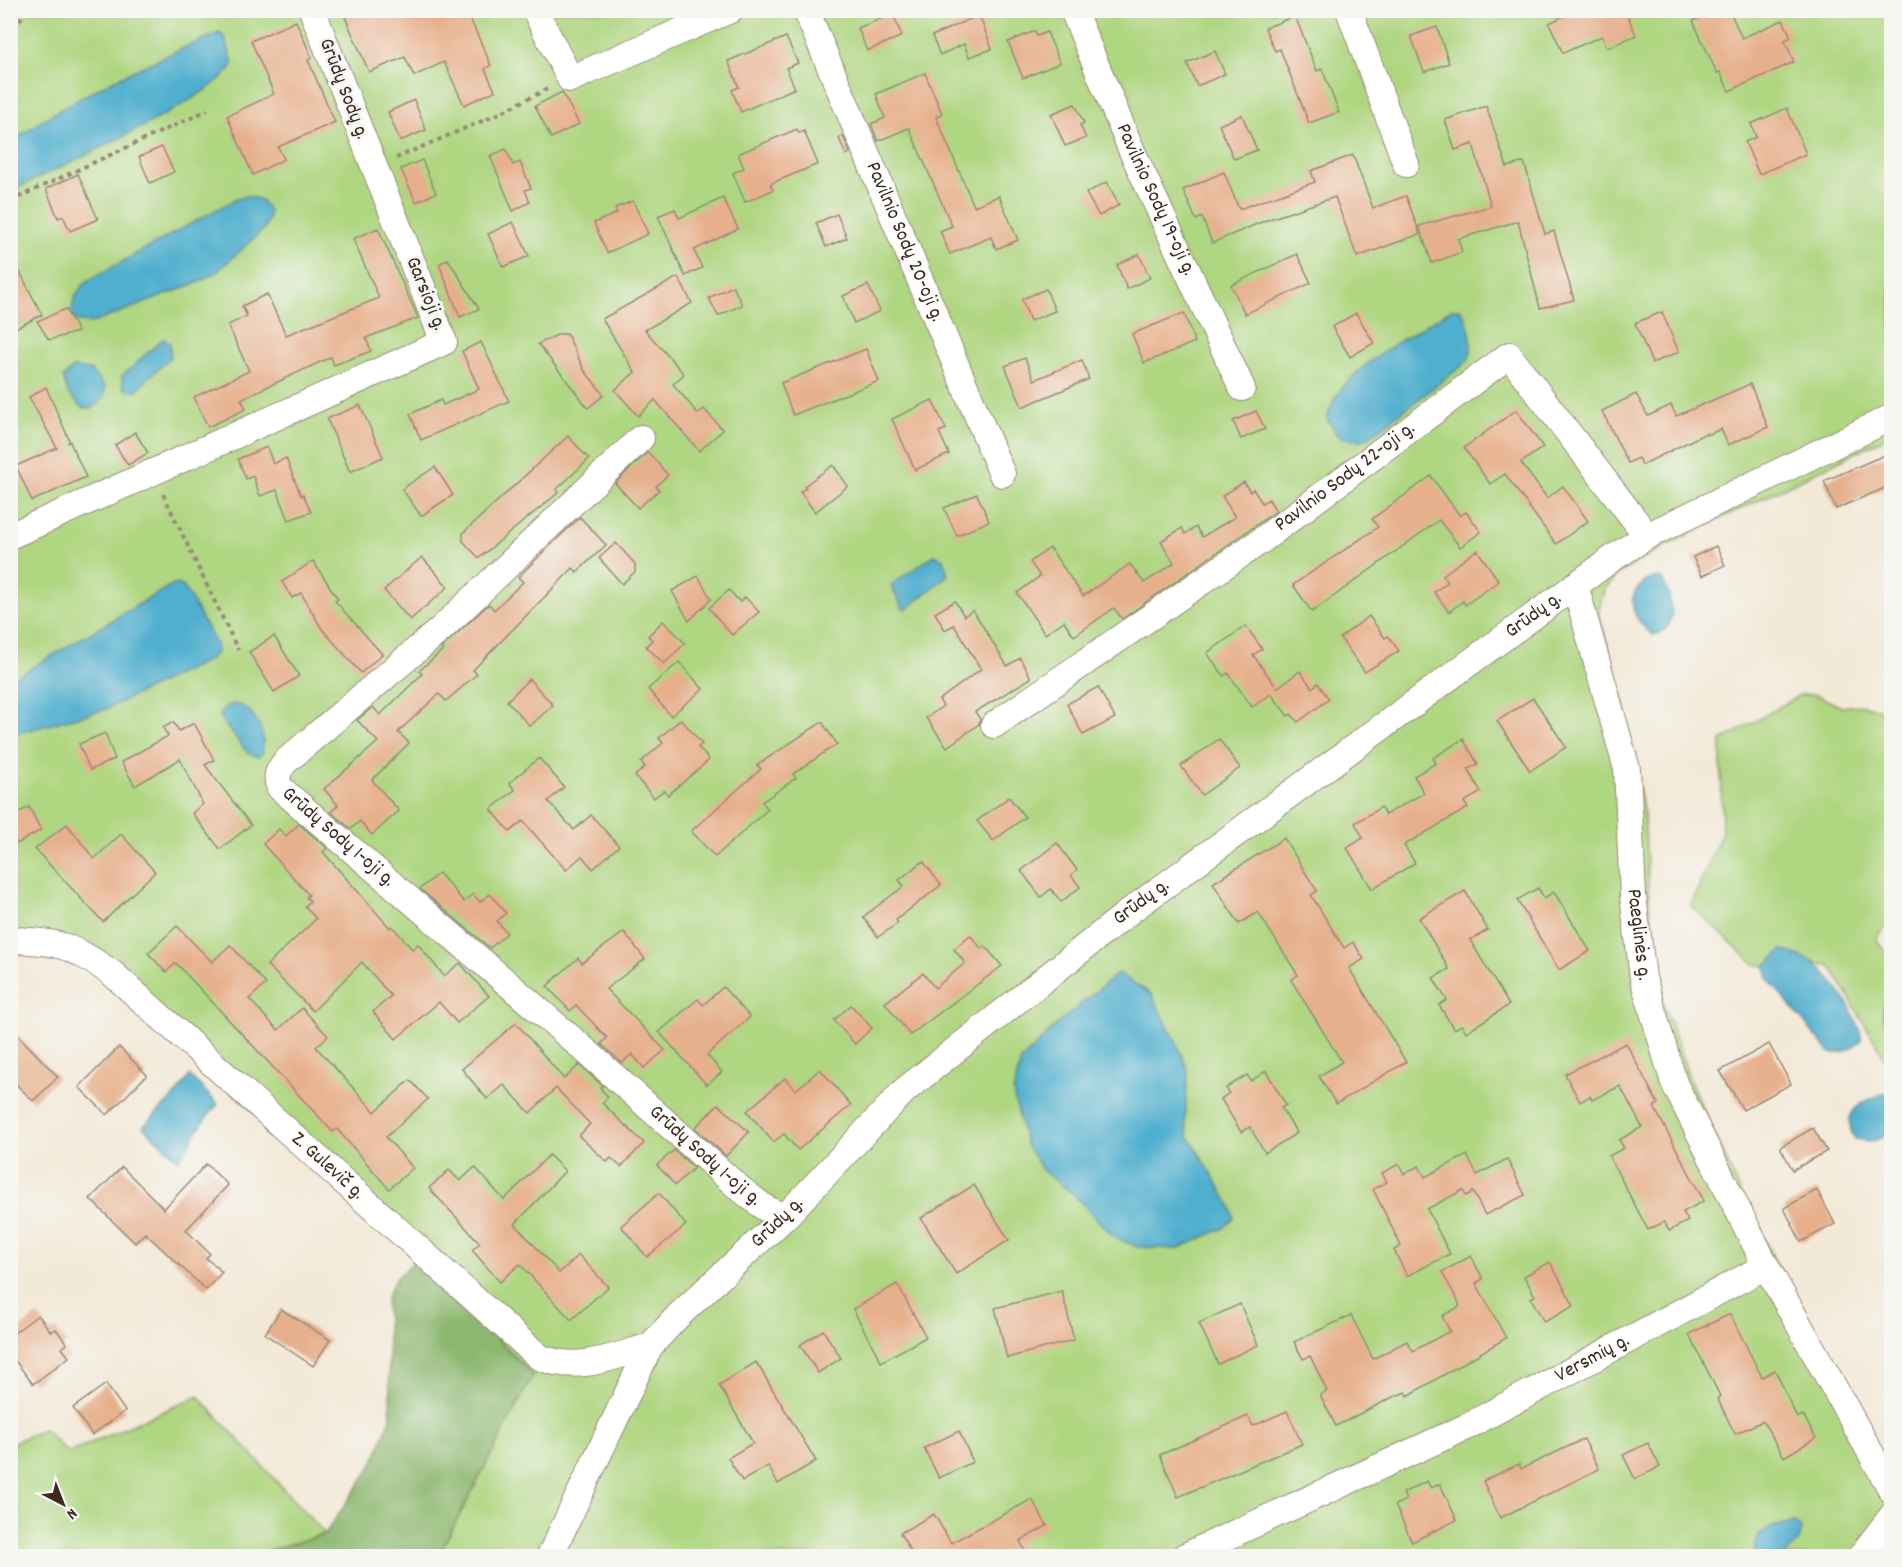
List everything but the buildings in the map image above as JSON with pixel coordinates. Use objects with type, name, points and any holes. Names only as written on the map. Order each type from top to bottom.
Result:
[{"type":"street","name":"Grūdų Sodų g.","points":[[312,10],[373,167]]},
{"type":"street","points":[[535,10],[570,79],[730,10]]},
{"type":"street","name":"Pavilnio Sodų 20-oji g.","points":[[806,10],[1002,474]]},
{"type":"street","name":"Pavilnio Sodų 19-oji g.","points":[[1073,10],[1131,149],[1242,388]]},
{"type":"street","points":[[1349,10],[1406,164]]},
{"type":"street","name":"Garsioji g.","points":[[10,536],[444,342],[373,167]]},
{"type":"street","name":"Pavilnio Sodų 22-oji g.","points":[[994,725],[1262,540],[1509,355],[1647,536]]},
{"type":"street","name":"Grūdų g.","points":[[550,1557],[650,1346],[678,1316],[785,1217],[905,1090],[1131,911],[1575,585],[1647,536],[1892,417]]},
{"type":"street","name":"Grūdų Sodų 1-oji g.","points":[[641,438],[441,629],[285,762],[277,776],[278,782],[280,788],[498,979],[586,1051],[738,1187],[765,1208],[785,1217]]},
{"type":"street","name":"Paeglinės g.","points":[[1575,585],[1627,769],[1632,896],[1643,978],[1674,1083],[1766,1266]]},
{"type":"street","name":"Z. Gulevič g.","points":[[10,940],[44,941],[76,950],[113,974],[539,1357],[556,1364],[582,1365],[650,1346]]},
{"type":"street","points":[[1766,1266],[1892,1491]]},
{"type":"street","name":"Versmių g.","points":[[1185,1557],[1466,1427],[1766,1266]]},
{"type":"street","points":[[1861,1557],[1892,1516]]},
{"type":"path","points":[[10,36],[26,10]]},
{"type":"path","points":[[373,167],[496,115],[570,79]]},
{"type":"path","points":[[10,201],[208,110]]},
{"type":"path","points":[[153,472],[238,650]]},
{"type":"green space","points":[[11,11],[1891,11],[1891,435],[1657,550],[1618,574],[1604,590],[1598,612],[1623,699],[1644,815],[1654,976],[1691,1083],[1749,1211],[1891,1480],[1891,1556],[438,1556],[533,1375],[418,1257],[95,971],[54,957],[11,954]]},
{"type":"green space","points":[[1800,695],[1817,695],[1841,707],[1863,705],[1878,709],[1892,727],[1891,920],[1877,937],[1878,942],[1891,957],[1891,1000],[1885,1004],[1884,1023],[1891,1027],[1891,1069],[1830,965],[1816,964],[1783,950],[1765,966],[1754,964],[1691,905],[1722,832],[1721,741]]},
{"type":"green space","points":[[418,1257],[533,1375],[438,1556],[251,1556],[325,1534],[372,1466],[391,1418],[386,1299],[395,1280]]},
{"type":"green space","points":[[198,1396],[325,1534],[251,1556],[11,1556],[10,1444],[44,1429],[68,1453]]},
{"type":"water","points":[[219,33],[224,36],[233,63],[223,77],[200,94],[132,132],[11,191],[11,142],[86,95],[165,56]]},
{"type":"water","points":[[247,196],[261,200],[270,212],[265,228],[218,271],[199,282],[95,322],[84,323],[77,321],[73,316],[73,303],[76,295],[87,281],[234,200]]},
{"type":"water","points":[[1452,309],[1460,309],[1469,327],[1471,350],[1467,362],[1369,437],[1358,441],[1338,436],[1327,419],[1333,402],[1345,385],[1379,355]]},
{"type":"water","points":[[163,339],[170,343],[171,356],[137,390],[126,390],[122,376]]},
{"type":"water","points":[[73,368],[90,370],[105,387],[104,398],[93,408],[82,408],[68,393],[63,378]]},
{"type":"water","points":[[934,555],[943,559],[948,575],[907,609],[903,609],[891,585]]},
{"type":"water","points":[[1652,578],[1662,579],[1669,595],[1672,612],[1668,627],[1653,635],[1639,621],[1633,605],[1636,591]]},
{"type":"water","points":[[178,584],[184,587],[216,644],[217,651],[209,660],[106,709],[11,735],[11,680],[168,587]]},
{"type":"water","points":[[235,704],[242,706],[254,716],[258,723],[263,746],[262,754],[258,757],[248,753],[221,720],[220,713],[227,706]]},
{"type":"water","points":[[1783,950],[1814,963],[1838,989],[1852,1012],[1860,1033],[1861,1041],[1854,1047],[1844,1052],[1830,1053],[1768,979],[1765,966]]},
{"type":"water","points":[[1118,973],[1151,994],[1175,1039],[1188,1070],[1185,1122],[1188,1135],[1231,1206],[1234,1218],[1224,1228],[1177,1249],[1138,1247],[1114,1237],[1073,1194],[1043,1171],[1026,1145],[1013,1092],[1021,1061],[1056,1025]]},
{"type":"water","points":[[1891,1000],[1891,1027],[1884,1023],[1882,1013],[1885,1004]]},
{"type":"water","points":[[190,1076],[218,1104],[203,1122],[179,1160],[143,1127],[177,1093]]},
{"type":"water","points":[[1891,1091],[1891,1133],[1872,1142],[1855,1139],[1850,1128],[1853,1112],[1865,1101]]},
{"type":"water","points":[[1793,1522],[1801,1529],[1798,1541],[1785,1556],[1753,1556],[1759,1534],[1772,1527]]}]
